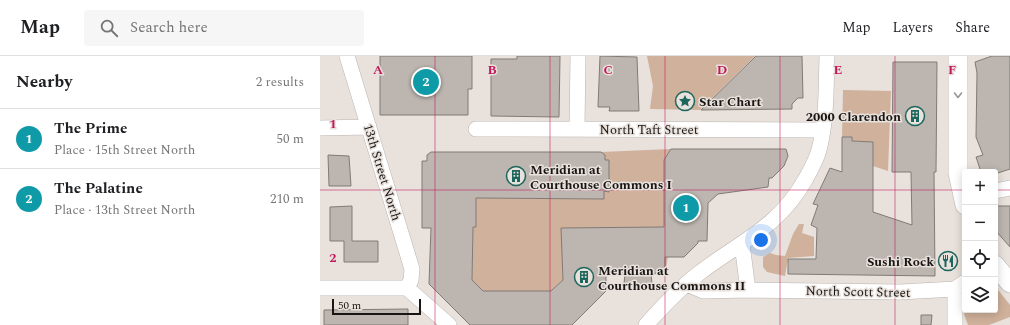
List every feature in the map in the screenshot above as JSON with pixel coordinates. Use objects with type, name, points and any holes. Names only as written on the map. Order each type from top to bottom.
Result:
[{"type":"main road","points":[[958,56],[958,173],[962,190]]},
{"type":"main road","points":[[998,269],[1010,283]]},
{"type":"street","name":"13th Street North","points":[[347,56],[370,127],[412,269],[411,280],[407,288]]},
{"type":"street","points":[[578,56],[578,128]]},
{"type":"street","points":[[646,325],[687,284],[777,218],[793,200],[816,157],[826,109],[828,56]]},
{"type":"street","points":[[320,128],[370,127]]},
{"type":"street","name":"North Taft Street","points":[[476,129],[578,128],[822,130]]},
{"type":"street","points":[[998,190],[1010,188]]},
{"type":"street","points":[[742,244],[748,290]]},
{"type":"street","name":"North Scott Street","points":[[687,284],[703,292],[748,290],[900,292],[960,286]]},
{"type":"street","points":[[955,325],[960,286]]},
{"type":"street","points":[[320,288],[407,288],[449,325]]},
{"type":"shaded area","points":[[647,56],[755,56],[700,110],[650,109],[653,86]]},
{"type":"shaded area","points":[[843,90],[891,91],[888,171],[873,166],[873,142],[852,141],[852,137],[842,137]]},
{"type":"shaded area","points":[[671,149],[664,160],[664,227],[668,257],[665,274],[651,273],[652,284],[624,284],[624,273],[606,273],[607,228],[562,228],[563,280],[551,291],[483,291],[472,280],[473,227],[476,227],[476,198],[602,199],[604,191],[609,191],[609,160],[605,160],[605,155],[601,152]]},
{"type":"shaded area","points":[[799,224],[804,224],[802,233],[814,237],[814,256],[788,258],[785,276],[767,272],[763,267],[763,257],[770,253],[785,256],[793,234]]},
{"type":"shaded area","points":[[998,290],[1010,305],[1010,317],[989,325],[968,325],[964,314],[998,313]]},
{"type":"building","points":[[380,56],[472,56],[472,89],[468,89],[468,115],[380,115]]},
{"type":"building","points":[[517,56],[560,56],[559,117],[491,116],[491,59],[517,59]]},
{"type":"building","points":[[600,56],[637,57],[639,111],[609,111],[610,107],[598,107]]},
{"type":"building","points":[[756,56],[802,56],[803,98],[798,98],[792,104],[792,109],[701,110]]},
{"type":"building","points":[[992,56],[1010,56],[1010,169],[998,173],[998,169],[980,169],[976,157],[983,155],[976,137],[977,73],[975,62]]},
{"type":"building","points":[[893,62],[937,62],[936,172],[934,172],[935,276],[788,274],[788,259],[816,259],[817,228],[811,225],[818,205],[813,204],[830,168],[842,172],[842,137],[852,137],[852,141],[873,142],[873,212],[912,225],[911,172],[892,172]]},
{"type":"building","points":[[671,149],[786,149],[788,156],[784,166],[772,178],[769,178],[768,187],[718,194],[708,203],[707,241],[698,241],[698,243],[684,257],[665,257],[665,274],[651,273],[652,284],[624,284],[625,273],[606,273],[606,291],[572,325],[470,325],[429,284],[431,228],[422,228],[422,161],[427,161],[427,155],[431,152],[601,152],[605,155],[605,160],[609,160],[609,192],[604,191],[604,199],[476,198],[476,227],[473,227],[472,280],[483,291],[551,291],[563,280],[561,228],[664,227],[664,160]]},
{"type":"building","points":[[328,155],[349,156],[351,186],[329,186]]},
{"type":"building","points":[[352,206],[352,241],[378,241],[378,262],[344,262],[344,241],[330,241],[330,207]]},
{"type":"building","points":[[998,206],[1010,206],[1010,247],[998,233]]},
{"type":"building","points":[[408,309],[408,325],[324,325],[324,310]]},
{"type":"building","points":[[921,315],[932,315],[931,325],[921,325]]},
{"type":"place","name":"The Palatine","points":[[426,82]]},
{"type":"place","name":"Star Chart","points":[[685,101]]},
{"type":"place","name":"2000 Clarendon","points":[[915,116]]},
{"type":"place","name":"Meridian at Courthouse Commons I","points":[[516,176]]},
{"type":"place","name":"The Prime","points":[[686,208]]},
{"type":"place","name":"Sushi Rock","points":[[948,261]]},
{"type":"place","name":"Meridian at Courthouse Commons II","points":[[584,277]]}]
